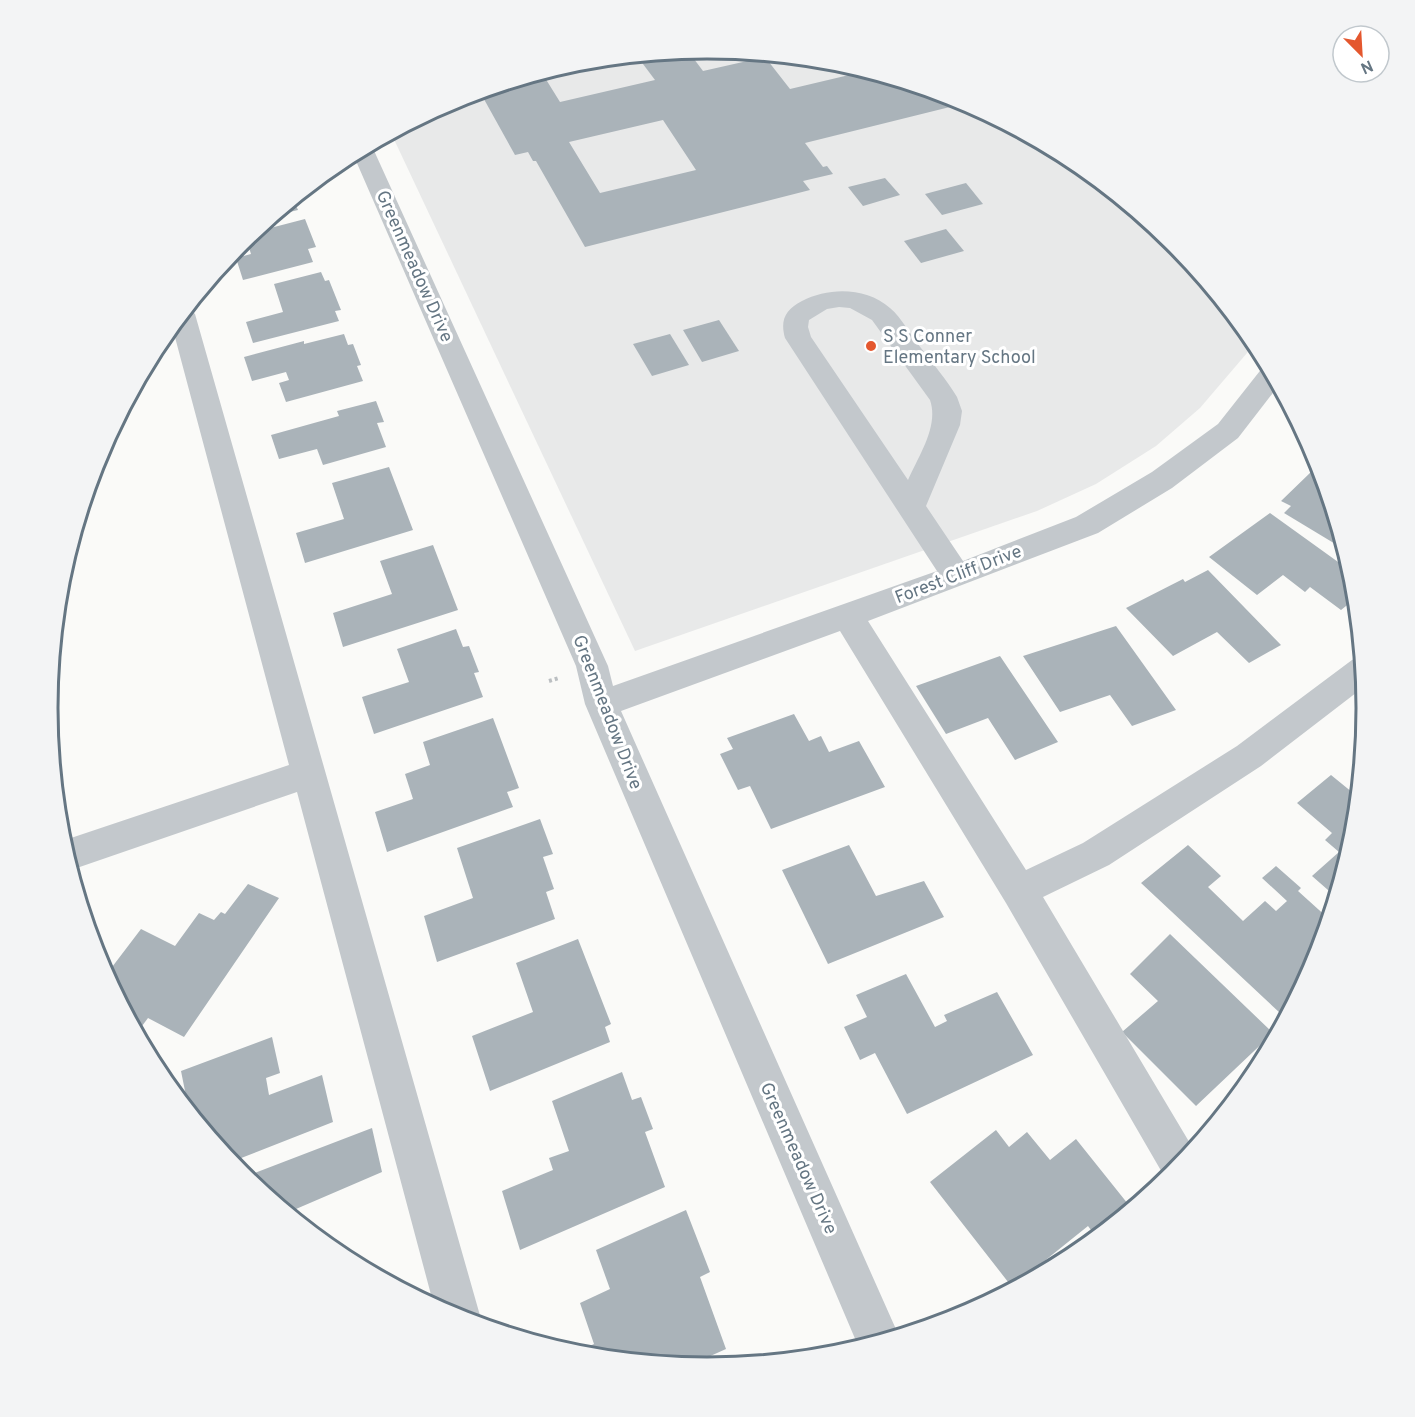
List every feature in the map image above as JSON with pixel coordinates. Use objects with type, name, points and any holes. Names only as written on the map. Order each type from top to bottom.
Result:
[{"type":"street","name":"Greenmeadow Drive","points":[[367,156],[592,666],[601,704],[876,1335]]},
{"type":"street","points":[[911,507],[946,425],[948,411],[943,397],[881,314],[851,299],[829,300],[813,305],[797,316],[795,327],[798,338],[957,576]]},
{"type":"street","points":[[185,324],[456,1307]]},
{"type":"street","name":"Forest Cliff Drive","points":[[601,704],[957,576],[1087,525],[1162,480],[1228,431],[1268,381]]},
{"type":"street","points":[[847,615],[1019,891],[1176,1157]]},
{"type":"street","points":[[1019,891],[1096,854],[1240,762],[1355,675]]},
{"type":"street","points":[[75,852],[309,772]]},
{"type":"shaded area","name":"S S Conner Elementary School","points":[[708,59],[750,61],[834,72],[875,82],[916,94],[995,126],[1032,146],[1103,194],[1166,250],[1195,281],[1222,313],[1248,350],[1200,408],[1156,446],[1096,484],[1037,511],[635,651],[394,140],[420,126],[499,94],[581,72],[623,65]]},
{"type":"building","points":[[694,60],[703,71],[750,61],[770,63],[790,89],[848,75],[916,94],[950,107],[805,143],[823,167],[827,166],[833,174],[803,181],[810,190],[585,247],[536,161],[533,161],[528,152],[515,155],[484,100],[547,80],[560,102],[655,80],[642,63]],"holes":[[[663,120],[696,170],[600,193],[569,142]]]},
{"type":"building","points":[[885,178],[900,195],[863,206],[848,187]]},
{"type":"building","points":[[966,183],[983,204],[942,215],[925,194]]},
{"type":"building","points":[[305,219],[316,247],[308,249],[313,262],[243,280],[237,262],[243,256],[251,254],[250,249],[273,227]]},
{"type":"building","points":[[946,229],[964,251],[921,263],[904,241]]},
{"type":"building","points":[[321,272],[325,281],[329,280],[341,310],[335,311],[339,321],[253,343],[246,322],[283,312],[274,284]]},
{"type":"building","points":[[719,320],[739,351],[702,362],[683,330]]},
{"type":"building","points":[[344,334],[348,345],[353,344],[361,365],[357,366],[363,381],[286,402],[279,383],[289,380],[286,372],[252,381],[244,357],[304,341],[304,344]]},
{"type":"building","points":[[670,334],[689,365],[652,376],[633,344]]},
{"type":"building","points":[[376,401],[384,422],[377,423],[386,447],[323,465],[317,449],[279,459],[271,435],[339,416],[337,411]]},
{"type":"building","points":[[389,467],[413,530],[305,563],[296,533],[344,519],[332,483]]},
{"type":"building","points":[[1312,472],[1335,544],[1284,513],[1291,506],[1281,501]]},
{"type":"building","points":[[1270,513],[1339,563],[1348,605],[1341,610],[1310,587],[1305,592],[1283,575],[1257,595],[1209,557]]},
{"type":"building","points":[[433,545],[458,610],[343,647],[333,613],[392,594],[380,561]]},
{"type":"building","points":[[1208,570],[1281,645],[1249,663],[1217,632],[1173,656],[1126,608],[1183,579],[1185,582]]},
{"type":"building","points":[[1116,626],[1176,710],[1132,726],[1110,695],[1060,712],[1023,656]]},
{"type":"building","points":[[456,629],[463,647],[469,646],[479,672],[474,673],[483,697],[374,734],[362,697],[409,682],[397,649]]},
{"type":"building","points":[[1000,656],[1058,742],[1015,760],[988,718],[946,734],[916,686]]},
{"type":"building","points":[[794,714],[809,741],[821,736],[829,752],[859,741],[885,787],[771,829],[750,786],[738,790],[720,754],[733,749],[727,738]]},
{"type":"building","points":[[493,718],[519,788],[507,792],[513,807],[387,852],[375,812],[413,799],[405,774],[430,765],[423,742]]},
{"type":"building","points":[[1331,775],[1351,791],[1344,835],[1330,891],[1312,876],[1339,852],[1325,840],[1332,833],[1297,803]]},
{"type":"building","points":[[540,819],[553,854],[543,857],[554,889],[546,892],[555,919],[437,962],[424,916],[473,898],[457,848]]},
{"type":"building","points":[[849,845],[876,896],[924,881],[944,917],[828,964],[782,870]]},
{"type":"building","points":[[1188,845],[1221,876],[1208,887],[1243,921],[1265,901],[1276,911],[1287,901],[1262,878],[1276,866],[1301,888],[1298,891],[1323,914],[1307,957],[1282,1012],[1280,1013],[1141,883]]},
{"type":"building","points":[[248,884],[279,898],[184,1037],[148,1018],[141,1025],[112,967],[141,929],[175,946],[199,913],[214,920],[221,912],[225,914]]},
{"type":"building","points":[[1170,934],[1271,1031],[1265,1040],[1196,1106],[1122,1032],[1158,1001],[1130,974]]},
{"type":"building","points":[[578,939],[611,1024],[605,1027],[610,1042],[490,1091],[472,1036],[533,1012],[516,963]]},
{"type":"building","points":[[906,974],[935,1027],[947,1021],[944,1015],[997,992],[1033,1055],[907,1114],[875,1053],[860,1060],[844,1027],[867,1017],[856,995]]},
{"type":"building","points":[[272,1037],[280,1073],[266,1078],[269,1095],[322,1075],[333,1122],[241,1158],[186,1094],[181,1071]]},
{"type":"building","points":[[622,1072],[632,1100],[641,1097],[653,1129],[645,1132],[665,1187],[520,1250],[502,1191],[553,1170],[549,1158],[569,1151],[552,1101]]},
{"type":"building","points":[[372,1128],[382,1172],[296,1209],[255,1173]]},
{"type":"building","points":[[996,1130],[1009,1147],[1027,1132],[1050,1160],[1076,1139],[1127,1203],[1092,1231],[1088,1226],[1032,1271],[1009,1283],[930,1182]]},
{"type":"building","points":[[686,1210],[710,1272],[700,1277],[726,1349],[706,1358],[623,1352],[589,1346],[594,1344],[580,1303],[610,1289],[596,1250]]},
{"type":"place","name":"S S Conner Elementary School","points":[[871,346]]}]
